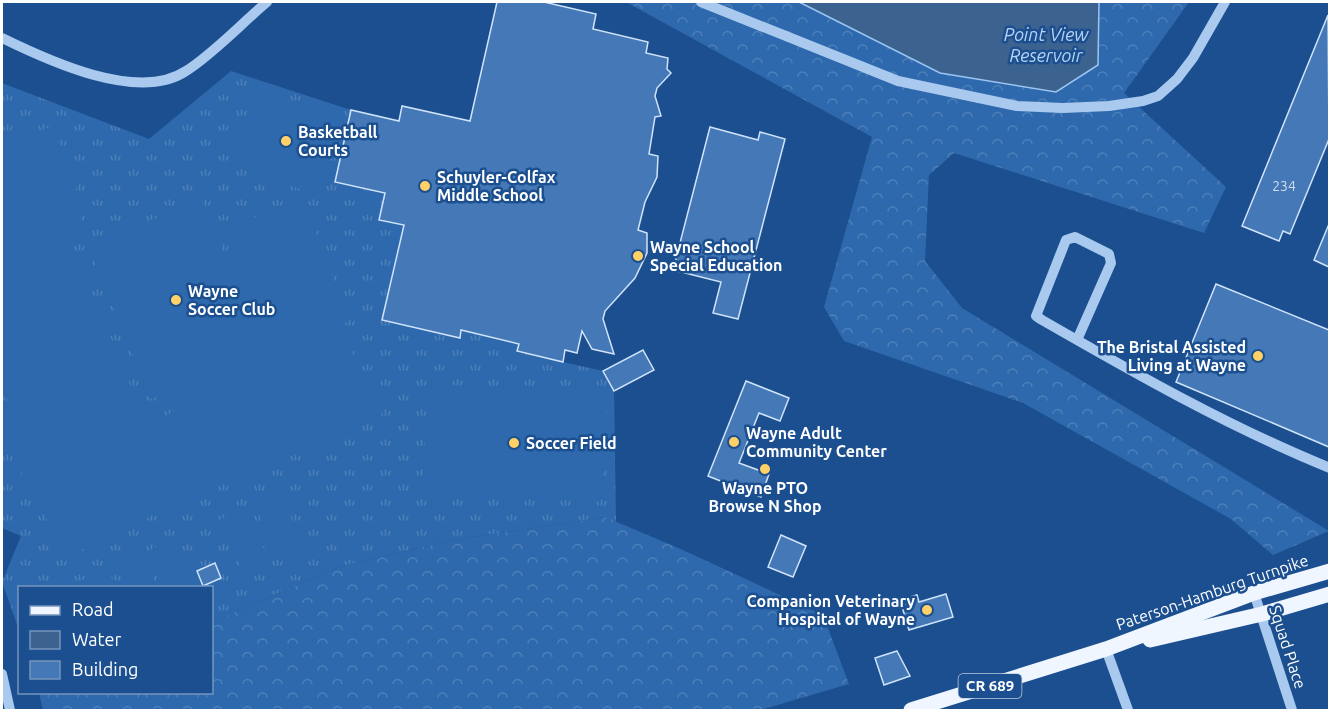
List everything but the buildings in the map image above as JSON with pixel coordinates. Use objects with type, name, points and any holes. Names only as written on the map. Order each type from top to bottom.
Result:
[{"type":"main road","name":"Paterson-Hamburg Turnpike","points":[[911,711],[1106,649],[1254,593],[1329,571]]},
{"type":"main road","name":"Paterson-Hamburg Turnpike","points":[[1106,649],[1262,614],[1329,594]]},
{"type":"street","points":[[2,38],[51,62],[100,77],[130,82],[162,80],[185,72],[267,2]]},
{"type":"street","points":[[700,2],[898,81],[1017,106],[1063,108],[1109,106],[1143,101],[1158,96],[1177,79],[1193,58],[1225,2]]},
{"type":"street","points":[[1077,340],[1111,263],[1109,254],[1075,237],[1066,240],[1036,316],[1077,340],[1197,408],[1329,468]]},
{"type":"street","name":"Squad Place","points":[[1254,593],[1292,711]]},
{"type":"street","points":[[1106,649],[1128,711]]},
{"type":"street","points":[[2,674],[10,711]]},
{"type":"green space","points":[[626,2],[799,2],[940,73],[1098,65],[1099,2],[1189,2],[1124,93],[1226,187],[1204,233],[954,153],[929,175],[925,261],[962,308],[1329,531],[1273,555],[1231,519],[1023,403],[844,341],[824,307],[872,137]]},
{"type":"green space","points":[[231,71],[351,110],[336,182],[385,193],[379,220],[404,225],[382,320],[459,338],[461,330],[519,344],[518,352],[603,371],[614,391],[616,522],[605,517],[454,540],[339,567],[213,622],[213,586],[18,586],[18,627],[2,582],[21,536],[2,528],[2,83],[149,139]]},
{"type":"green space","name":"Basketball Courts","points":[[256,88],[344,119],[317,195],[229,164]]},
{"type":"green space","points":[[50,127],[74,174],[81,222],[69,252],[75,250],[136,399],[165,416],[182,408],[180,388],[151,399],[89,245],[201,200],[229,269],[237,264],[224,229],[303,198],[349,321],[337,326],[384,409],[379,419],[293,456],[291,453],[277,458],[278,461],[155,514],[73,554],[64,551],[2,438],[2,410],[9,404],[2,385],[2,146]]},
{"type":"green space","name":"Soccer Field","points":[[428,384],[607,394],[601,502],[422,492]]},
{"type":"green space","points":[[280,492],[304,548],[278,559],[254,503]]},
{"type":"green space","points":[[246,508],[270,563],[244,575],[220,519]]},
{"type":"green space","points":[[605,517],[683,550],[823,615],[849,684],[760,710],[43,710],[39,694],[213,694],[213,622],[339,567],[454,540]]},
{"type":"green space","points":[[177,538],[198,586],[168,586],[151,549]]},
{"type":"green space","points":[[142,553],[157,586],[126,586],[116,565]]},
{"type":"green space","points":[[108,569],[116,586],[85,586],[82,580]]},
{"type":"water","name":"Point View Reservoir","points":[[799,2],[1099,2],[1098,65],[1056,92],[940,73]]},
{"type":"place","name":"Basketball Courts","points":[[286,141]]},
{"type":"place","name":"Schuyler-Colfax Middle School","points":[[425,186]]},
{"type":"place","name":"Wayne School Special Education","points":[[638,256]]},
{"type":"place","name":"Wayne Soccer Club","points":[[176,300]]},
{"type":"place","name":"The Bristal Assisted Living at Wayne","points":[[1258,356]]},
{"type":"place","name":"Wayne Adult Community Center","points":[[734,442]]},
{"type":"place","name":"Soccer Field","points":[[514,443]]},
{"type":"place","name":"Wayne PTO Browse N Shop","points":[[765,469]]},
{"type":"place","name":"Companion Veterinary Hospital of Wayne","points":[[927,610]]}]
